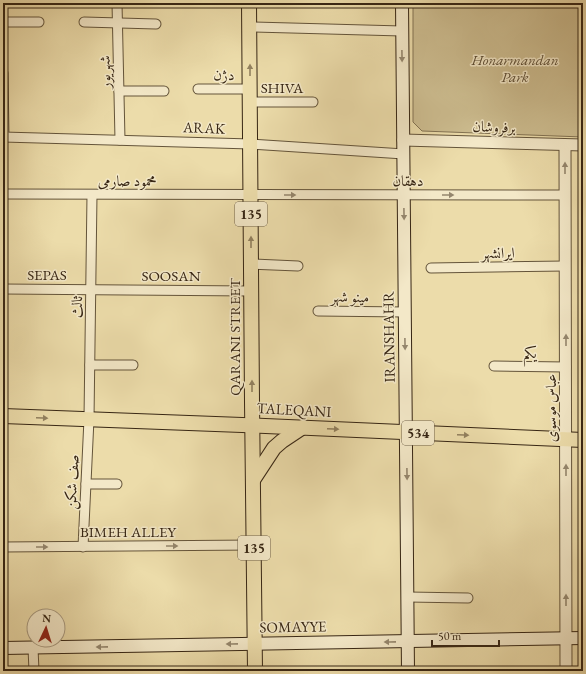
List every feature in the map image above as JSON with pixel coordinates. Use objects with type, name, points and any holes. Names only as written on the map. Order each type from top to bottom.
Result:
[{"type":"main road","name":"QARANI STREET","points":[[250,3],[252,425],[256,671]]},
{"type":"main road","name":"IRANSHAHR","points":[[402,3],[408,671]]},
{"type":"main road","name":"TALEQANI","points":[[3,416],[303,427],[583,440]]},
{"type":"main road","points":[[253,480],[274,448],[303,427]]},
{"type":"main road","name":"SOMAYYE","points":[[66,647],[583,638]]},
{"type":"main road","name":"SOMAYYE","points":[[3,648],[26,648]]},
{"type":"street","name":"شهریور","points":[[117,3],[120,140]]},
{"type":"street","points":[[3,22],[39,22]]},
{"type":"street","points":[[84,22],[156,24]]},
{"type":"street","points":[[250,28],[402,31]]},
{"type":"street","points":[[3,73],[3,136]]},
{"type":"street","name":"دژن","points":[[198,89],[250,96]]},
{"type":"street","points":[[119,91],[164,91]]},
{"type":"street","name":"SHIVA","points":[[250,96],[313,102]]},
{"type":"street","name":"ARAK","points":[[3,136],[251,144],[404,154]]},
{"type":"street","name":"برفروشان","points":[[403,140],[583,145]]},
{"type":"street","name":"عباس موسوی","points":[[565,144],[566,671]]},
{"type":"street","name":"محمود صارمی","points":[[3,194],[251,195]]},
{"type":"street","name":"ثالث","points":[[89,419],[92,194]]},
{"type":"street","name":"دهقان","points":[[251,195],[565,196]]},
{"type":"street","points":[[251,264],[298,266]]},
{"type":"street","name":"ایرانشهر","points":[[431,268],[565,266]]},
{"type":"street","name":"SEPAS","points":[[3,289],[91,290]]},
{"type":"street","name":"SOOSAN","points":[[91,290],[251,291]]},
{"type":"street","name":"مینو شهر","points":[[318,311],[405,312]]},
{"type":"street","points":[[90,365],[133,365]]},
{"type":"street","name":"یکم","points":[[494,366],[566,367]]},
{"type":"street","name":"صف شکن","points":[[83,547],[89,419]]},
{"type":"street","points":[[86,484],[117,484]]},
{"type":"street","name":"BIMEH ALLEY","points":[[3,547],[254,545]]},
{"type":"street","points":[[408,597],[468,598]]},
{"type":"street","points":[[34,648],[34,671]]},
{"type":"green space","name":"Honarmandan Park","points":[[413,3],[583,3],[583,137],[422,131],[413,122]]}]
